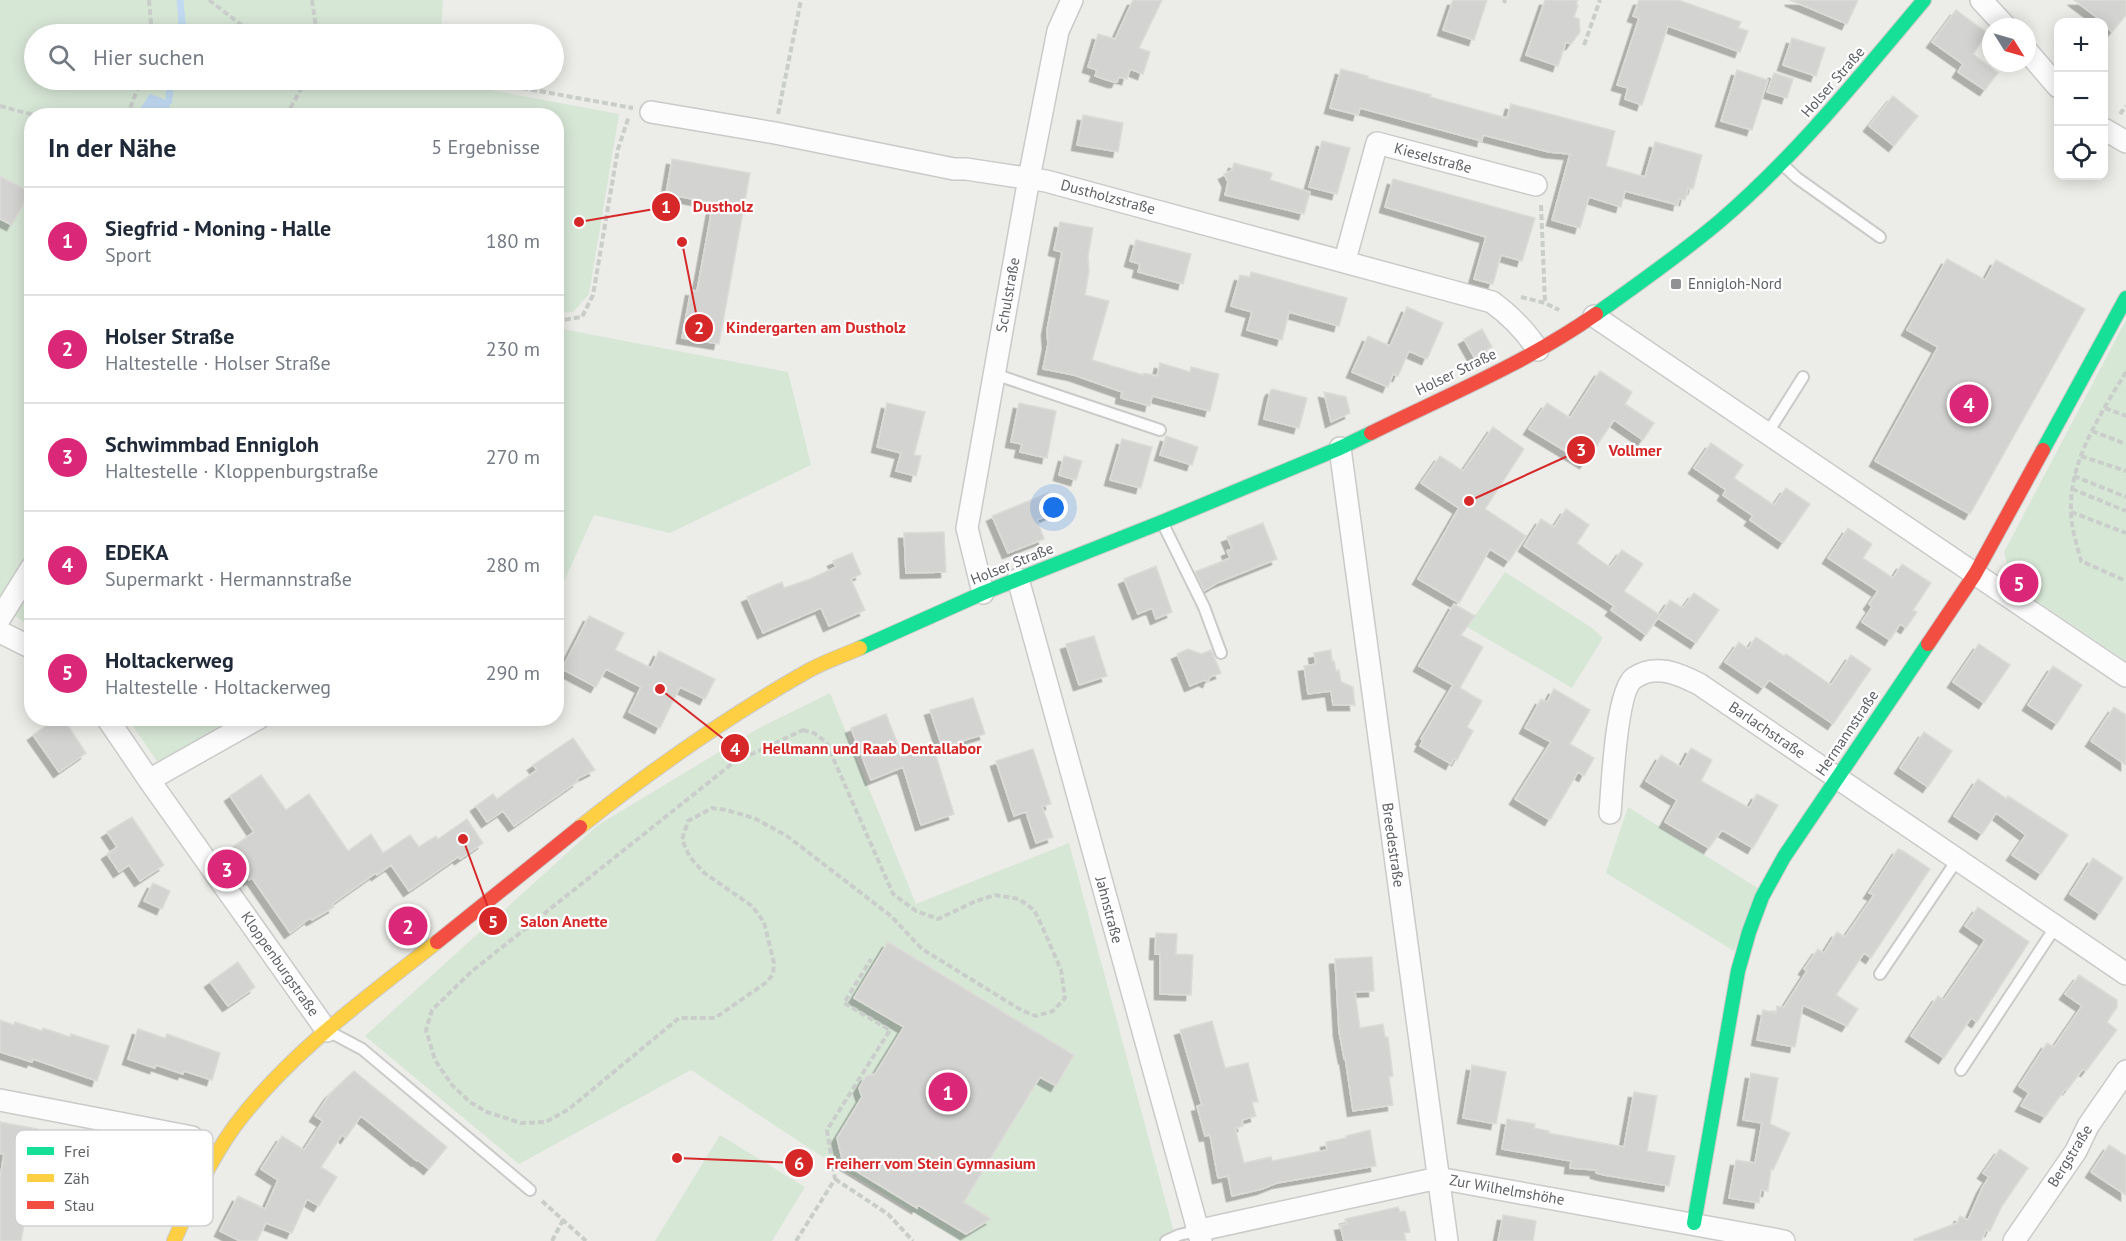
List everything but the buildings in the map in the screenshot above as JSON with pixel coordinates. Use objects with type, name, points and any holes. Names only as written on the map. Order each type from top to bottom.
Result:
[{"type":"main road","name":"Holser Straße","points":[[213,1160],[232,1131],[273,1081],[327,1030],[647,774],[703,735],[808,671],[984,593],[1340,448],[1538,350],[1573,330],[1715,226],[1781,164],[1858,79],[1924,0]]},
{"type":"main road","name":"Hermannstraße","points":[[1694,1224],[1738,971],[1762,897],[1784,857],[1975,574],[2126,298]]},
{"type":"main road","name":"Holser Straße","points":[[174,1241],[181,1226]]},
{"type":"street","name":"Schulstraße","points":[[984,593],[967,528],[1029,178],[1058,31],[1072,0]]},
{"type":"street","points":[[1981,0],[1998,18]]},
{"type":"street","points":[[2036,61],[2054,82]]},
{"type":"street","name":"Dustholzstraße","points":[[641,110],[774,133],[954,169],[1046,181],[1345,260],[1492,302],[1509,314],[1526,331],[1538,350]]},
{"type":"street","points":[[2108,132],[2126,142]]},
{"type":"street","name":"Kieselstraße","points":[[1345,260],[1377,143],[1536,184]]},
{"type":"street","points":[[1594,316],[2126,676]]},
{"type":"street","name":"Breedestraße","points":[[1340,448],[1447,1241]]},
{"type":"street","name":"Jahnstraße","points":[[1018,579],[1199,1236]]},
{"type":"street","points":[[0,618],[24,580]]},
{"type":"street","points":[[0,632],[24,644]]},
{"type":"street","name":"Barlachstraße","points":[[1610,813],[1620,711],[1626,692],[1632,679],[1647,672],[1658,670],[1672,672],[1699,684],[2126,974]]},
{"type":"street","name":"Kloppenburgstraße","points":[[112,726],[327,1030]]},
{"type":"street","points":[[149,780],[245,726]]},
{"type":"street","name":"Bergstraße","points":[[2014,1241],[2076,1151],[2088,1126],[2126,1071]]},
{"type":"street","points":[[0,1100],[156,1130]]},
{"type":"street","name":"Zur Wilhelmshöhe","points":[[1199,1236],[1438,1178],[1784,1241]]},
{"type":"lane","points":[[1781,164],[1880,237]]},
{"type":"lane","points":[[994,374],[1160,430]]},
{"type":"lane","points":[[1767,434],[1803,377]]},
{"type":"lane","points":[[1162,522],[1204,607],[1221,653]]},
{"type":"lane","points":[[1880,974],[1957,860]]},
{"type":"lane","points":[[1961,1070],[2056,926]]},
{"type":"lane","points":[[327,1030],[362,1049],[530,1190]]},
{"type":"lane","points":[[1166,1241],[1179,1235],[1199,1236]]},
{"type":"path","points":[[149,0],[151,24]]},
{"type":"path","points":[[209,0],[240,24]]},
{"type":"path","points":[[312,0],[316,24]]},
{"type":"path","points":[[774,133],[801,0]]},
{"type":"path","points":[[1584,45],[1600,0]]},
{"type":"path","points":[[130,108],[137,90]]},
{"type":"path","points":[[290,108],[300,90]]},
{"type":"path","points":[[532,90],[641,110],[618,149],[593,295],[582,317],[564,320]]},
{"type":"path","points":[[0,106],[24,112]]},
{"type":"path","points":[[1536,184],[1541,199],[1545,303]]},
{"type":"path","points":[[1492,302],[1509,294],[1545,303],[1557,308],[1573,330]]},
{"type":"path","points":[[2126,372],[2092,431],[2081,456],[2074,477],[2071,512],[2074,536],[2081,561],[2126,581]]},
{"type":"path","points":[[2105,408],[2126,416]]},
{"type":"path","points":[[2092,431],[2126,444]]},
{"type":"path","points":[[2081,456],[2126,471]]},
{"type":"path","points":[[2074,477],[2126,497]]},
{"type":"path","points":[[2072,489],[2126,511]]},
{"type":"path","points":[[2071,512],[2126,533]]},
{"type":"path","points":[[803,730],[814,733],[826,742],[893,894],[916,911],[938,919],[976,901],[995,895],[1019,899],[1034,910],[1042,926],[1061,970],[1065,998],[1053,1011],[1036,1016],[1021,1010],[922,949],[891,916],[787,836],[754,818],[712,808],[688,821],[682,840],[690,856],[703,872],[752,906],[764,922],[774,963],[773,974],[767,982],[715,1018],[679,1018],[569,1109],[546,1122],[520,1123],[487,1112],[470,1102],[452,1085],[435,1060],[426,1030],[432,1010],[471,972],[734,763],[803,730]]},
{"type":"path","points":[[796,1241],[835,1179],[827,1130],[890,1030],[844,1003],[871,960]]},
{"type":"path","points":[[835,1179],[888,1214],[913,1241]]},
{"type":"path","points":[[530,1190],[586,1241]]},
{"type":"path","points":[[552,1241],[563,1220]]},
{"type":"green space","points":[[0,0],[443,0],[442,24],[24,24],[24,90],[491,90],[619,114],[589,294],[573,312],[564,313],[564,108],[24,108],[24,622],[0,605]]},
{"type":"green space","points":[[2126,320],[2126,661],[2027,594],[2010,576],[2004,552]]},
{"type":"green space","points":[[564,329],[788,372],[811,465],[670,533],[594,515],[564,581]]},
{"type":"green space","points":[[1505,572],[1592,628],[1603,638],[1572,688],[1467,627]]},
{"type":"green space","points":[[830,693],[916,904],[1069,843],[1175,1236],[1163,1241],[960,1241],[815,1152],[691,1070],[519,1164],[365,1036],[598,825],[759,728]]},
{"type":"green space","points":[[133,726],[230,726],[159,764]]},
{"type":"green space","points":[[1628,807],[1759,889],[1734,951],[1606,873]]},
{"type":"green space","points":[[720,1135],[805,1187],[772,1241],[655,1241]]},
{"type":"water","points":[[150,94],[169,101],[170,108],[141,108]]},
{"type":"waterway","points":[[180,0],[182,24]]},
{"type":"waterway","points":[[169,101],[170,90]]},
{"type":"traffic: fast","points":[[1596,314],[1690,245],[1748,196],[1801,143],[1924,0]]},
{"type":"traffic: fast","points":[[2043,450],[2126,298]]},
{"type":"traffic: fast","points":[[860,648],[983,593],[1162,522],[1371,433]]},
{"type":"traffic: fast","points":[[1694,1223],[1738,971],[1762,897],[1784,857],[1928,644]]},
{"type":"traffic: slow","points":[[580,827],[662,765],[747,707],[812,668],[860,648]]},
{"type":"traffic: slow","points":[[213,1160],[255,1100],[303,1051],[437,942]]},
{"type":"traffic: slow","points":[[174,1241],[181,1226]]},
{"type":"traffic: jam","points":[[1371,433],[1515,363],[1596,314]]},
{"type":"traffic: jam","points":[[1928,644],[1975,574],[2043,450]]},
{"type":"traffic: jam","points":[[437,942],[580,827]]},
{"type":"place","name":"Dustholz","points":[[579,222]]},
{"type":"place","name":"Kindergarten am Dustholz","points":[[682,242]]},
{"type":"place","name":"Ennigloh-Nord","points":[[1676,284]]},
{"type":"place","name":"EDEKA","points":[[1969,404]]},
{"type":"place","name":"Vollmer","points":[[1469,501]]},
{"type":"place","name":"Holtackerweg","points":[[2019,583]]},
{"type":"place","name":"Hellmann und Raab Dentallabor","points":[[660,689]]},
{"type":"place","name":"Salon Anette","points":[[463,839]]},
{"type":"place","name":"Schwimmbad Ennigloh","points":[[227,869]]},
{"type":"place","name":"Holser Straße","points":[[408,926]]},
{"type":"place","name":"Siegfrid - Moning - Halle","points":[[948,1092]]},
{"type":"place","name":"Freiherr vom Stein Gymnasium","points":[[677,1158]]}]
